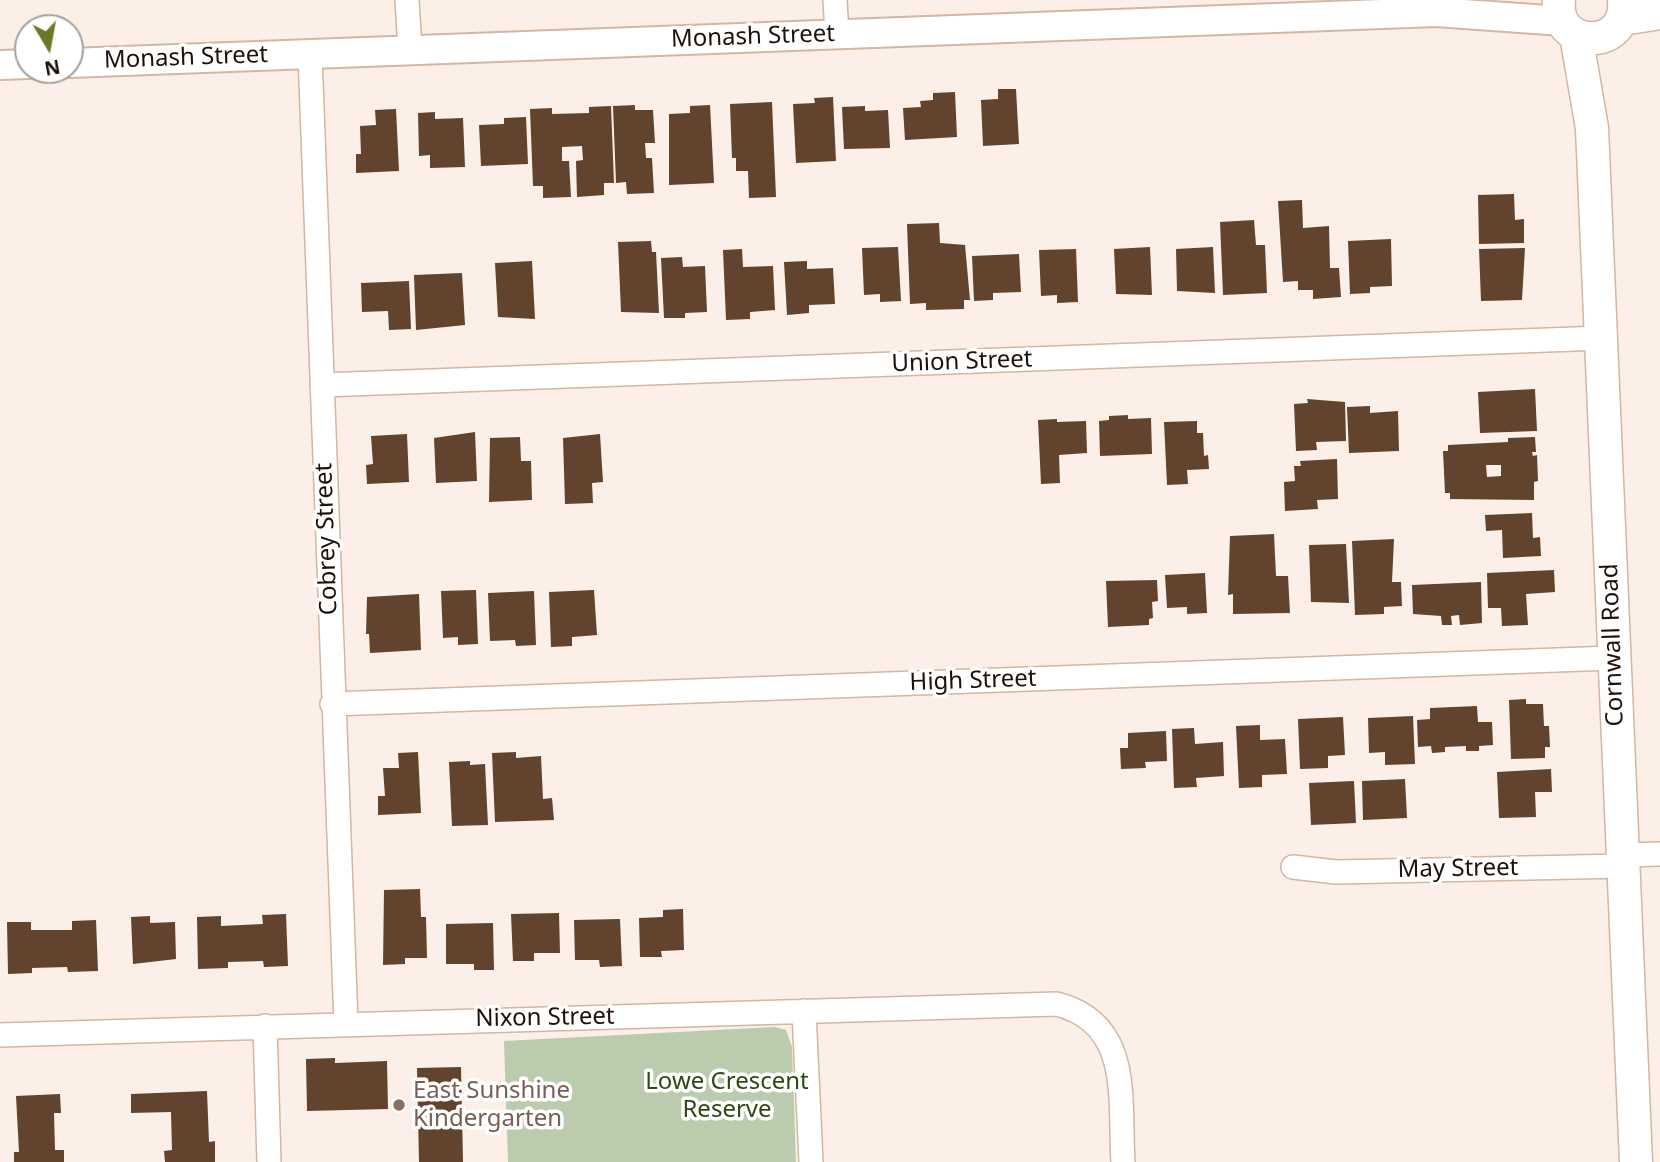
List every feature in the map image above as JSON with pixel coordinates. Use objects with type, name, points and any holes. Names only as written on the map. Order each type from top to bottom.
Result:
[{"type":"main road","points":[[1566,19],[1598,38],[1618,18],[1660,13]]},
{"type":"main road","name":"Cornwall Road","points":[[1592,128],[1618,18]]},
{"type":"main road","name":"Cornwall Road","points":[[1566,19],[1592,128],[1636,1162]]},
{"type":"street","points":[[407,0],[410,50]]},
{"type":"street","points":[[835,0],[836,34]]},
{"type":"street","name":"Monash Street","points":[[1436,12],[1499,0]]},
{"type":"street","name":"Monash Street","points":[[84,62],[836,34],[1206,10],[1436,12],[1566,19]]},
{"type":"street","name":"Cobrey Street","points":[[310,54],[332,704],[346,1023]]},
{"type":"street","name":"Union Street","points":[[321,385],[1602,338]]},
{"type":"street","name":"High Street","points":[[332,704],[1613,658]]},
{"type":"street","name":"May Street","points":[[1293,867],[1320,872],[1623,860],[1660,854]]},
{"type":"street","name":"Nixon Street","points":[[0,1035],[1057,1004],[1088,1016],[1109,1039],[1115,1055],[1123,1162]]},
{"type":"street","points":[[804,1011],[811,1162]]},
{"type":"street","points":[[265,1026],[269,1162]]},
{"type":"green space","name":"Lowe Crescent Reserve","points":[[775,1027],[786,1030],[792,1047],[796,1162],[508,1162],[504,1041]]},
{"type":"building","points":[[998,89],[1016,89],[1019,144],[983,146],[981,100],[998,99]]},
{"type":"building","points":[[955,92],[957,137],[905,140],[903,108],[921,107],[920,101],[933,100],[933,93]]},
{"type":"building","points":[[833,97],[836,161],[796,163],[793,104],[815,103],[814,98]]},
{"type":"building","points":[[772,102],[776,197],[749,198],[748,171],[736,171],[736,158],[732,158],[730,104]]},
{"type":"building","points":[[635,105],[635,110],[653,110],[655,143],[645,143],[646,158],[652,158],[654,193],[627,194],[626,182],[616,183],[613,106]]},
{"type":"building","points":[[710,105],[714,183],[669,185],[669,114],[690,113],[690,106]]},
{"type":"building","points":[[611,106],[614,183],[604,183],[604,195],[577,197],[576,161],[583,160],[582,146],[562,147],[562,161],[569,161],[571,197],[543,198],[543,186],[533,186],[530,109],[552,108],[552,114],[589,113],[589,107]]},
{"type":"building","points":[[865,106],[865,111],[888,110],[890,148],[844,149],[842,107]]},
{"type":"building","points":[[396,109],[399,171],[356,173],[356,154],[361,154],[360,126],[376,125],[375,110]]},
{"type":"building","points":[[435,112],[435,119],[463,118],[465,167],[430,168],[430,155],[419,156],[418,113]]},
{"type":"building","points":[[526,117],[528,164],[481,166],[479,125],[504,124],[504,118]]},
{"type":"building","points":[[1514,194],[1515,220],[1524,219],[1524,243],[1479,244],[1478,195]]},
{"type":"building","points":[[1302,200],[1303,228],[1329,226],[1330,268],[1339,268],[1341,297],[1313,299],[1313,290],[1298,290],[1298,281],[1283,282],[1278,201]]},
{"type":"building","points":[[1254,220],[1256,245],[1265,245],[1267,293],[1223,295],[1220,222]]},
{"type":"building","points":[[939,223],[940,243],[965,245],[970,300],[964,300],[964,309],[926,310],[926,303],[910,304],[907,224]]},
{"type":"building","points":[[1391,239],[1392,286],[1370,287],[1370,293],[1350,294],[1348,241]]},
{"type":"building","points":[[651,241],[652,252],[656,252],[659,313],[621,312],[618,242]]},
{"type":"building","points":[[898,247],[901,301],[880,302],[880,294],[864,295],[862,248]]},
{"type":"building","points":[[1150,247],[1152,295],[1116,294],[1114,249]]},
{"type":"building","points":[[1213,247],[1215,293],[1177,291],[1176,249]]},
{"type":"building","points":[[1525,248],[1522,300],[1481,301],[1479,249]]},
{"type":"building","points":[[742,249],[743,267],[773,266],[775,310],[750,312],[750,319],[726,320],[723,250]]},
{"type":"building","points":[[1076,249],[1078,302],[1057,303],[1057,295],[1041,296],[1039,250]]},
{"type":"building","points":[[1019,254],[1021,292],[993,293],[993,300],[974,301],[972,256]]},
{"type":"building","points":[[682,257],[683,267],[705,266],[707,312],[685,313],[685,318],[664,318],[661,258]]},
{"type":"building","points":[[532,261],[535,319],[498,317],[495,263]]},
{"type":"building","points":[[807,261],[807,269],[833,268],[835,304],[809,305],[809,313],[787,315],[784,262]]},
{"type":"building","points":[[462,273],[465,325],[416,330],[414,275]]},
{"type":"building","points":[[409,281],[411,329],[389,330],[388,311],[362,312],[361,283]]},
{"type":"building","points":[[1535,389],[1537,431],[1480,433],[1478,392]]},
{"type":"building","points":[[1307,399],[1345,402],[1346,441],[1316,442],[1317,450],[1296,451],[1294,404],[1308,403]]},
{"type":"building","points":[[1370,406],[1370,413],[1398,411],[1399,451],[1349,453],[1347,407]]},
{"type":"building","points":[[1128,415],[1128,419],[1151,418],[1152,454],[1100,456],[1099,421],[1109,420],[1109,416]]},
{"type":"building","points":[[1057,419],[1057,422],[1086,421],[1087,453],[1059,455],[1060,483],[1041,484],[1038,420]]},
{"type":"building","points":[[1197,421],[1197,433],[1203,433],[1204,456],[1208,455],[1209,469],[1187,470],[1188,484],[1167,485],[1164,422]]},
{"type":"building","points":[[475,432],[477,481],[436,483],[434,438]]},
{"type":"building","points":[[407,434],[409,482],[367,484],[366,465],[373,464],[371,436]]},
{"type":"building","points":[[600,434],[603,482],[592,483],[593,503],[565,504],[563,438]]},
{"type":"building","points":[[520,437],[521,461],[531,461],[532,500],[489,502],[490,438]]},
{"type":"building","points":[[1535,437],[1536,452],[1532,452],[1533,456],[1537,455],[1538,481],[1534,482],[1534,500],[1450,499],[1450,493],[1445,493],[1443,451],[1448,451],[1448,445],[1508,442],[1508,438]],"holes":[[[1486,465],[1501,465],[1501,476],[1487,477]]]},
{"type":"building","points":[[1337,459],[1338,499],[1317,500],[1318,509],[1285,511],[1284,482],[1295,481],[1294,466],[1301,466],[1300,461]]},
{"type":"building","points":[[1532,513],[1533,538],[1540,537],[1541,556],[1503,558],[1502,530],[1486,531],[1485,515]]},
{"type":"building","points":[[1274,534],[1276,576],[1288,576],[1290,613],[1233,614],[1233,594],[1228,595],[1230,536]]},
{"type":"building","points":[[1394,539],[1392,582],[1401,582],[1402,606],[1384,607],[1384,614],[1355,615],[1352,541]]},
{"type":"building","points":[[1346,544],[1349,603],[1311,602],[1309,545]]},
{"type":"building","points":[[1554,570],[1555,592],[1526,594],[1528,625],[1502,626],[1501,608],[1488,608],[1487,573]]},
{"type":"building","points":[[1205,573],[1207,613],[1187,614],[1187,607],[1167,608],[1165,575]]},
{"type":"building","points":[[1157,580],[1158,601],[1152,602],[1153,618],[1149,619],[1149,625],[1108,627],[1106,581]]},
{"type":"building","points":[[1481,582],[1482,623],[1460,625],[1459,615],[1451,616],[1452,625],[1442,625],[1441,616],[1413,614],[1412,585]]},
{"type":"building","points":[[476,590],[478,644],[458,645],[458,637],[443,638],[441,591]]},
{"type":"building","points":[[594,590],[597,635],[572,637],[572,646],[551,647],[549,592]]},
{"type":"building","points":[[534,591],[536,645],[516,646],[515,640],[490,641],[488,593]]},
{"type":"building","points":[[419,594],[421,650],[370,653],[369,634],[366,634],[367,597]]},
{"type":"building","points":[[1526,699],[1526,704],[1543,704],[1544,726],[1549,726],[1550,747],[1545,747],[1545,758],[1511,759],[1509,700]]},
{"type":"building","points":[[1477,706],[1478,722],[1492,722],[1493,745],[1479,746],[1479,751],[1466,751],[1466,746],[1445,747],[1445,752],[1432,753],[1431,746],[1418,747],[1417,720],[1430,719],[1430,708]]},
{"type":"building","points":[[1413,716],[1415,764],[1385,765],[1385,752],[1369,753],[1368,718]]},
{"type":"building","points":[[1343,717],[1345,755],[1328,756],[1328,768],[1300,769],[1298,719]]},
{"type":"building","points":[[1260,725],[1260,740],[1285,739],[1287,774],[1262,775],[1262,787],[1239,788],[1236,726]]},
{"type":"building","points":[[1194,728],[1195,744],[1223,742],[1224,776],[1196,778],[1197,787],[1174,788],[1172,729]]},
{"type":"building","points":[[1166,731],[1167,761],[1145,762],[1146,768],[1121,769],[1120,748],[1128,748],[1128,733]]},
{"type":"building","points":[[418,752],[421,813],[378,815],[378,796],[385,796],[383,768],[399,768],[398,753]]},
{"type":"building","points":[[516,752],[516,758],[541,756],[543,799],[552,798],[554,820],[495,822],[492,753]]},
{"type":"building","points":[[470,761],[470,765],[485,764],[488,825],[452,826],[449,762]]},
{"type":"building","points":[[1551,769],[1552,792],[1535,792],[1536,817],[1499,818],[1497,772]]},
{"type":"building","points":[[1405,779],[1407,818],[1363,820],[1362,781]]},
{"type":"building","points":[[1354,781],[1356,823],[1311,825],[1309,783]]},
{"type":"building","points":[[420,889],[421,917],[426,917],[427,958],[405,958],[405,964],[383,965],[384,890]]},
{"type":"building","points":[[683,909],[684,950],[661,951],[662,957],[640,957],[639,918],[663,917],[663,910]]},
{"type":"building","points":[[559,913],[560,953],[534,953],[534,961],[513,961],[511,914]]},
{"type":"building","points":[[286,914],[288,966],[264,967],[263,961],[228,962],[228,968],[198,969],[197,917],[221,916],[221,926],[263,924],[262,915]]},
{"type":"building","points":[[150,916],[150,923],[175,922],[176,959],[133,964],[131,917]]},
{"type":"building","points":[[620,919],[622,966],[600,967],[599,960],[575,960],[574,920]]},
{"type":"building","points":[[96,920],[98,971],[68,972],[67,967],[32,968],[32,973],[8,974],[7,922],[31,922],[31,930],[72,930],[72,921]]},
{"type":"building","points":[[493,923],[494,970],[474,970],[474,964],[446,964],[446,924]]},
{"type":"building","points":[[335,1058],[335,1063],[387,1061],[388,1109],[307,1111],[306,1059]]},
{"type":"building","points":[[461,1067],[463,1162],[419,1162],[417,1068]]},
{"type":"building","points":[[207,1091],[209,1142],[215,1141],[215,1162],[165,1162],[164,1151],[172,1150],[171,1112],[131,1113],[131,1094]]},
{"type":"building","points":[[60,1094],[61,1113],[54,1113],[55,1150],[64,1150],[64,1162],[14,1162],[14,1152],[19,1152],[16,1096]]},
{"type":"place","name":"East Sunshine Kindergarten","points":[[399,1105]]}]
